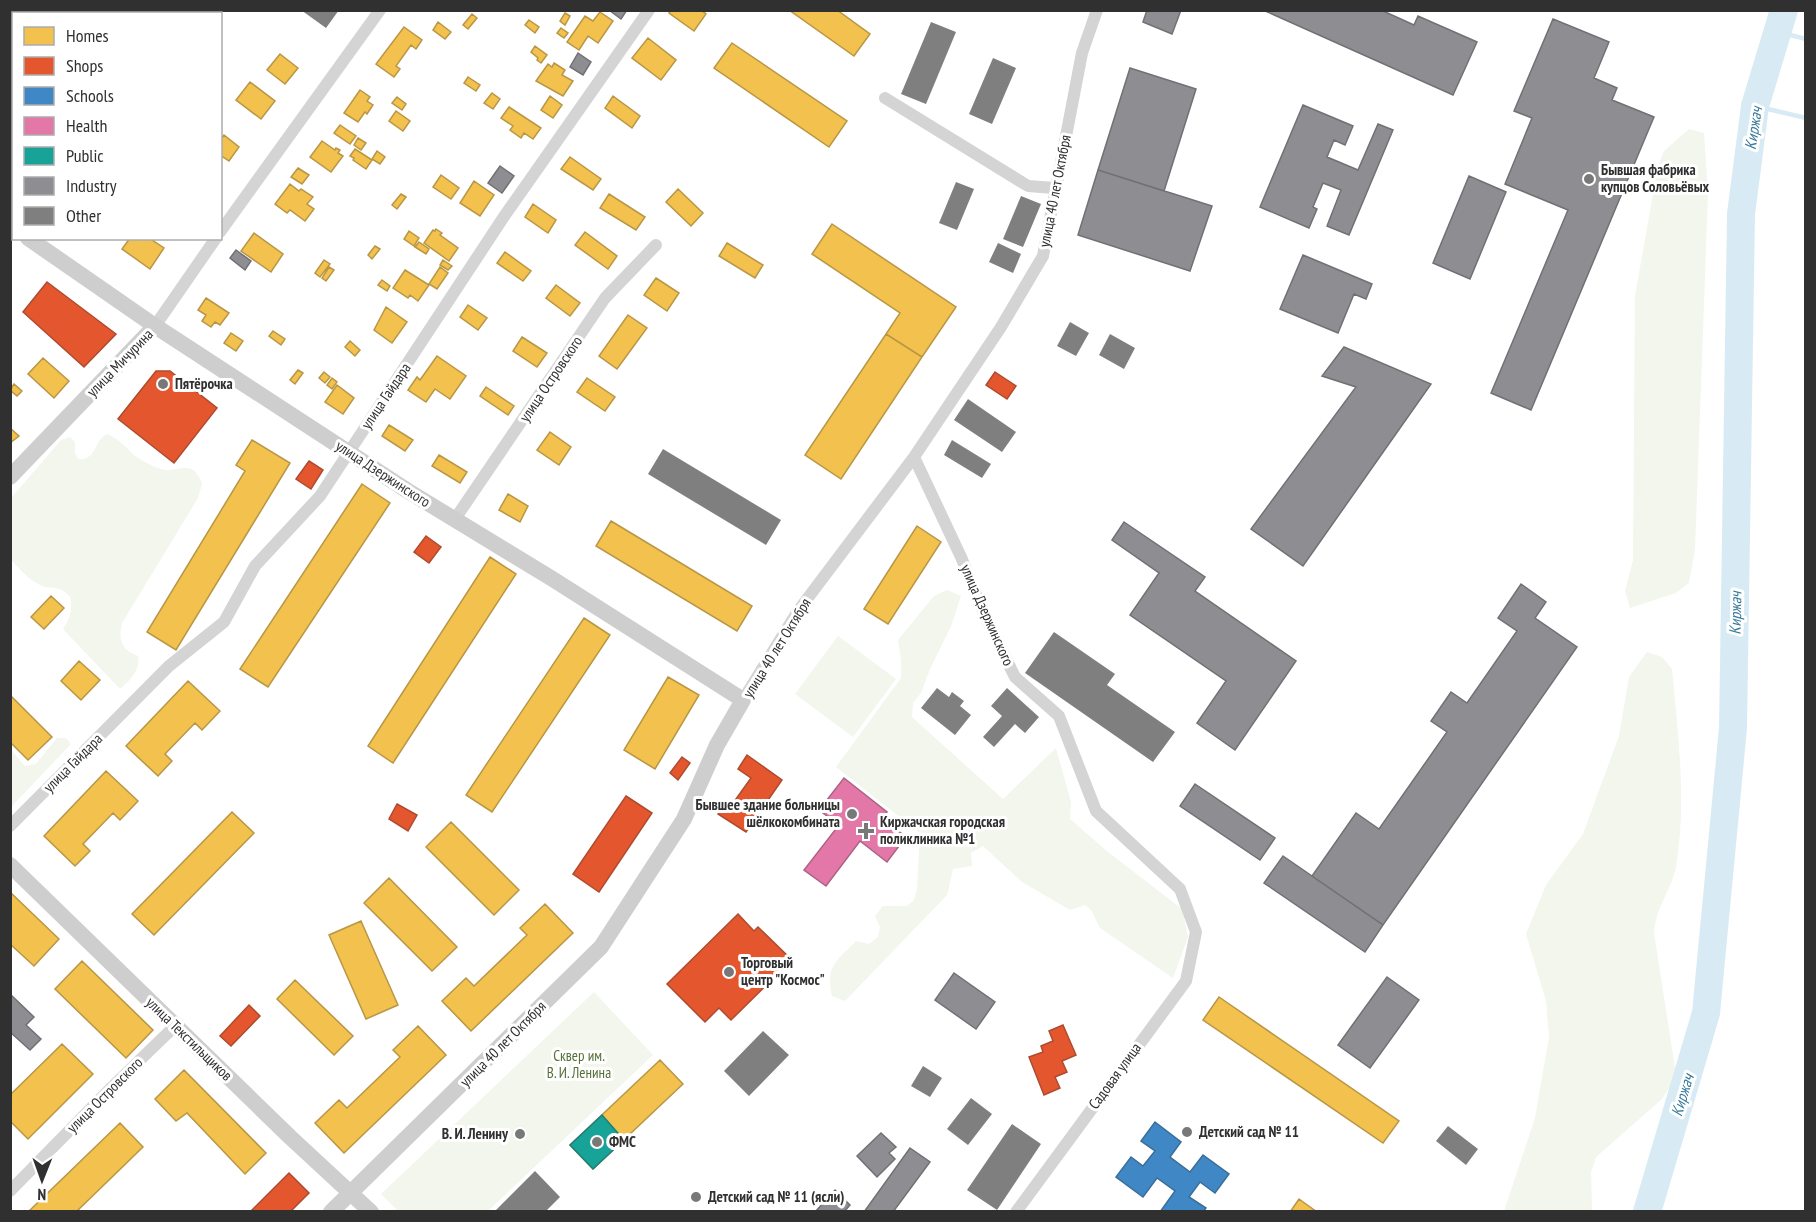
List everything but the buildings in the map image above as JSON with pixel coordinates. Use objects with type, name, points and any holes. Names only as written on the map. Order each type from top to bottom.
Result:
[{"type":"street","points":[[222,229],[380,10]]},
{"type":"street","name":"улица Гайдара","points":[[10,826],[169,666],[224,622],[255,566],[320,496],[503,218],[650,10]]},
{"type":"street","name":"улица 40 лет Октября","points":[[331,1212],[601,947],[684,819],[717,746],[798,611],[914,457],[1001,327],[1043,256],[1054,189],[1082,53],[1097,10]]},
{"type":"street","points":[[885,98],[1028,186],[1054,189]]},
{"type":"street","name":"улица Дзержинского","points":[[31,240],[155,326],[348,452],[743,700]]},
{"type":"street","name":"улица Мичурина","points":[[10,477],[155,326],[215,240]]},
{"type":"street","name":"улица Островского","points":[[455,519],[605,298],[656,245]]},
{"type":"street","name":"улица Дзержинского","points":[[914,457],[1015,677],[1059,716],[1096,811],[1180,889],[1196,932]]},
{"type":"street","name":"улица Текстильщиков","points":[[10,865],[371,1212]]},
{"type":"street","name":"Садовая улица","points":[[1016,1212],[1186,981],[1196,932]]},
{"type":"street","name":"улица Островского","points":[[10,1191],[175,1026]]},
{"type":"green space","points":[[1689,129],[1704,133],[1708,194],[1695,549],[1689,583],[1676,593],[1630,608],[1625,591],[1633,560],[1635,296],[1658,166],[1664,151]]},
{"type":"green space","points":[[107,434],[155,467],[165,470],[189,468],[194,470],[202,484],[198,498],[122,623],[120,634],[122,643],[128,651],[138,656],[138,666],[120,689],[63,629],[70,613],[70,597],[62,590],[36,583],[11,560],[11,498],[61,440],[70,437],[75,442],[75,453],[78,459],[84,459],[92,454]]},
{"type":"green space","points":[[947,590],[961,596],[951,626],[921,693],[913,703],[912,717],[1003,799],[1056,748],[1071,802],[1070,819],[1108,852],[1182,909],[1188,937],[1173,978],[1100,928],[1091,910],[1085,905],[1070,910],[1022,882],[983,846],[971,853],[972,866],[953,869],[947,895],[845,1001],[832,996],[830,978],[834,965],[856,941],[869,944],[878,937],[880,927],[875,916],[883,906],[907,906],[914,900],[917,889],[920,833],[836,767],[901,678],[898,640],[934,596]]},
{"type":"green space","points":[[838,636],[896,679],[853,737],[795,694]]},
{"type":"green space","points":[[1647,652],[1662,657],[1672,669],[1679,744],[1681,818],[1676,867],[1655,923],[1654,933],[1675,1068],[1671,1085],[1662,1099],[1596,1157],[1591,1172],[1592,1211],[1504,1211],[1535,1118],[1549,1037],[1546,1001],[1526,934],[1546,885],[1583,834],[1619,736],[1629,677]]},
{"type":"green space","points":[[57,738],[65,738],[70,745],[11,807],[11,750],[25,766],[36,764]]},
{"type":"green space","name":"Сквер им. В. И. Ленина","points":[[594,992],[653,1055],[488,1211],[398,1211],[381,1194]]},
{"type":"waterway","name":"Киржач","points":[[1647,1212],[1706,1013],[1733,728],[1741,214],[1755,106],[1784,10]]},
{"type":"waterway","points":[[1778,32],[1806,39]]},
{"type":"waterway","points":[[1755,106],[1806,118]]},
{"type":"place","name":"Бывшая фабрика купцов Соловьёвых","points":[[1589,179]]},
{"type":"place","name":"Пятёрочка","points":[[163,384]]},
{"type":"place","name":"Бывшее здание больницы шёлкокомбината","points":[[852,814]]},
{"type":"place","name":"Киржачская городская поликлиника №1","points":[[866,831]]},
{"type":"place","name":"Торговый центр \"Космос\"","points":[[729,972]]},
{"type":"place","name":"Детский сад № 11","points":[[1187,1132]]},
{"type":"place","name":"В. И. Ленину","points":[[520,1134]]},
{"type":"place","name":"ФМС","points":[[597,1142]]},
{"type":"place","name":"Детский сад № 11 (ясли)","points":[[696,1197]]}]
